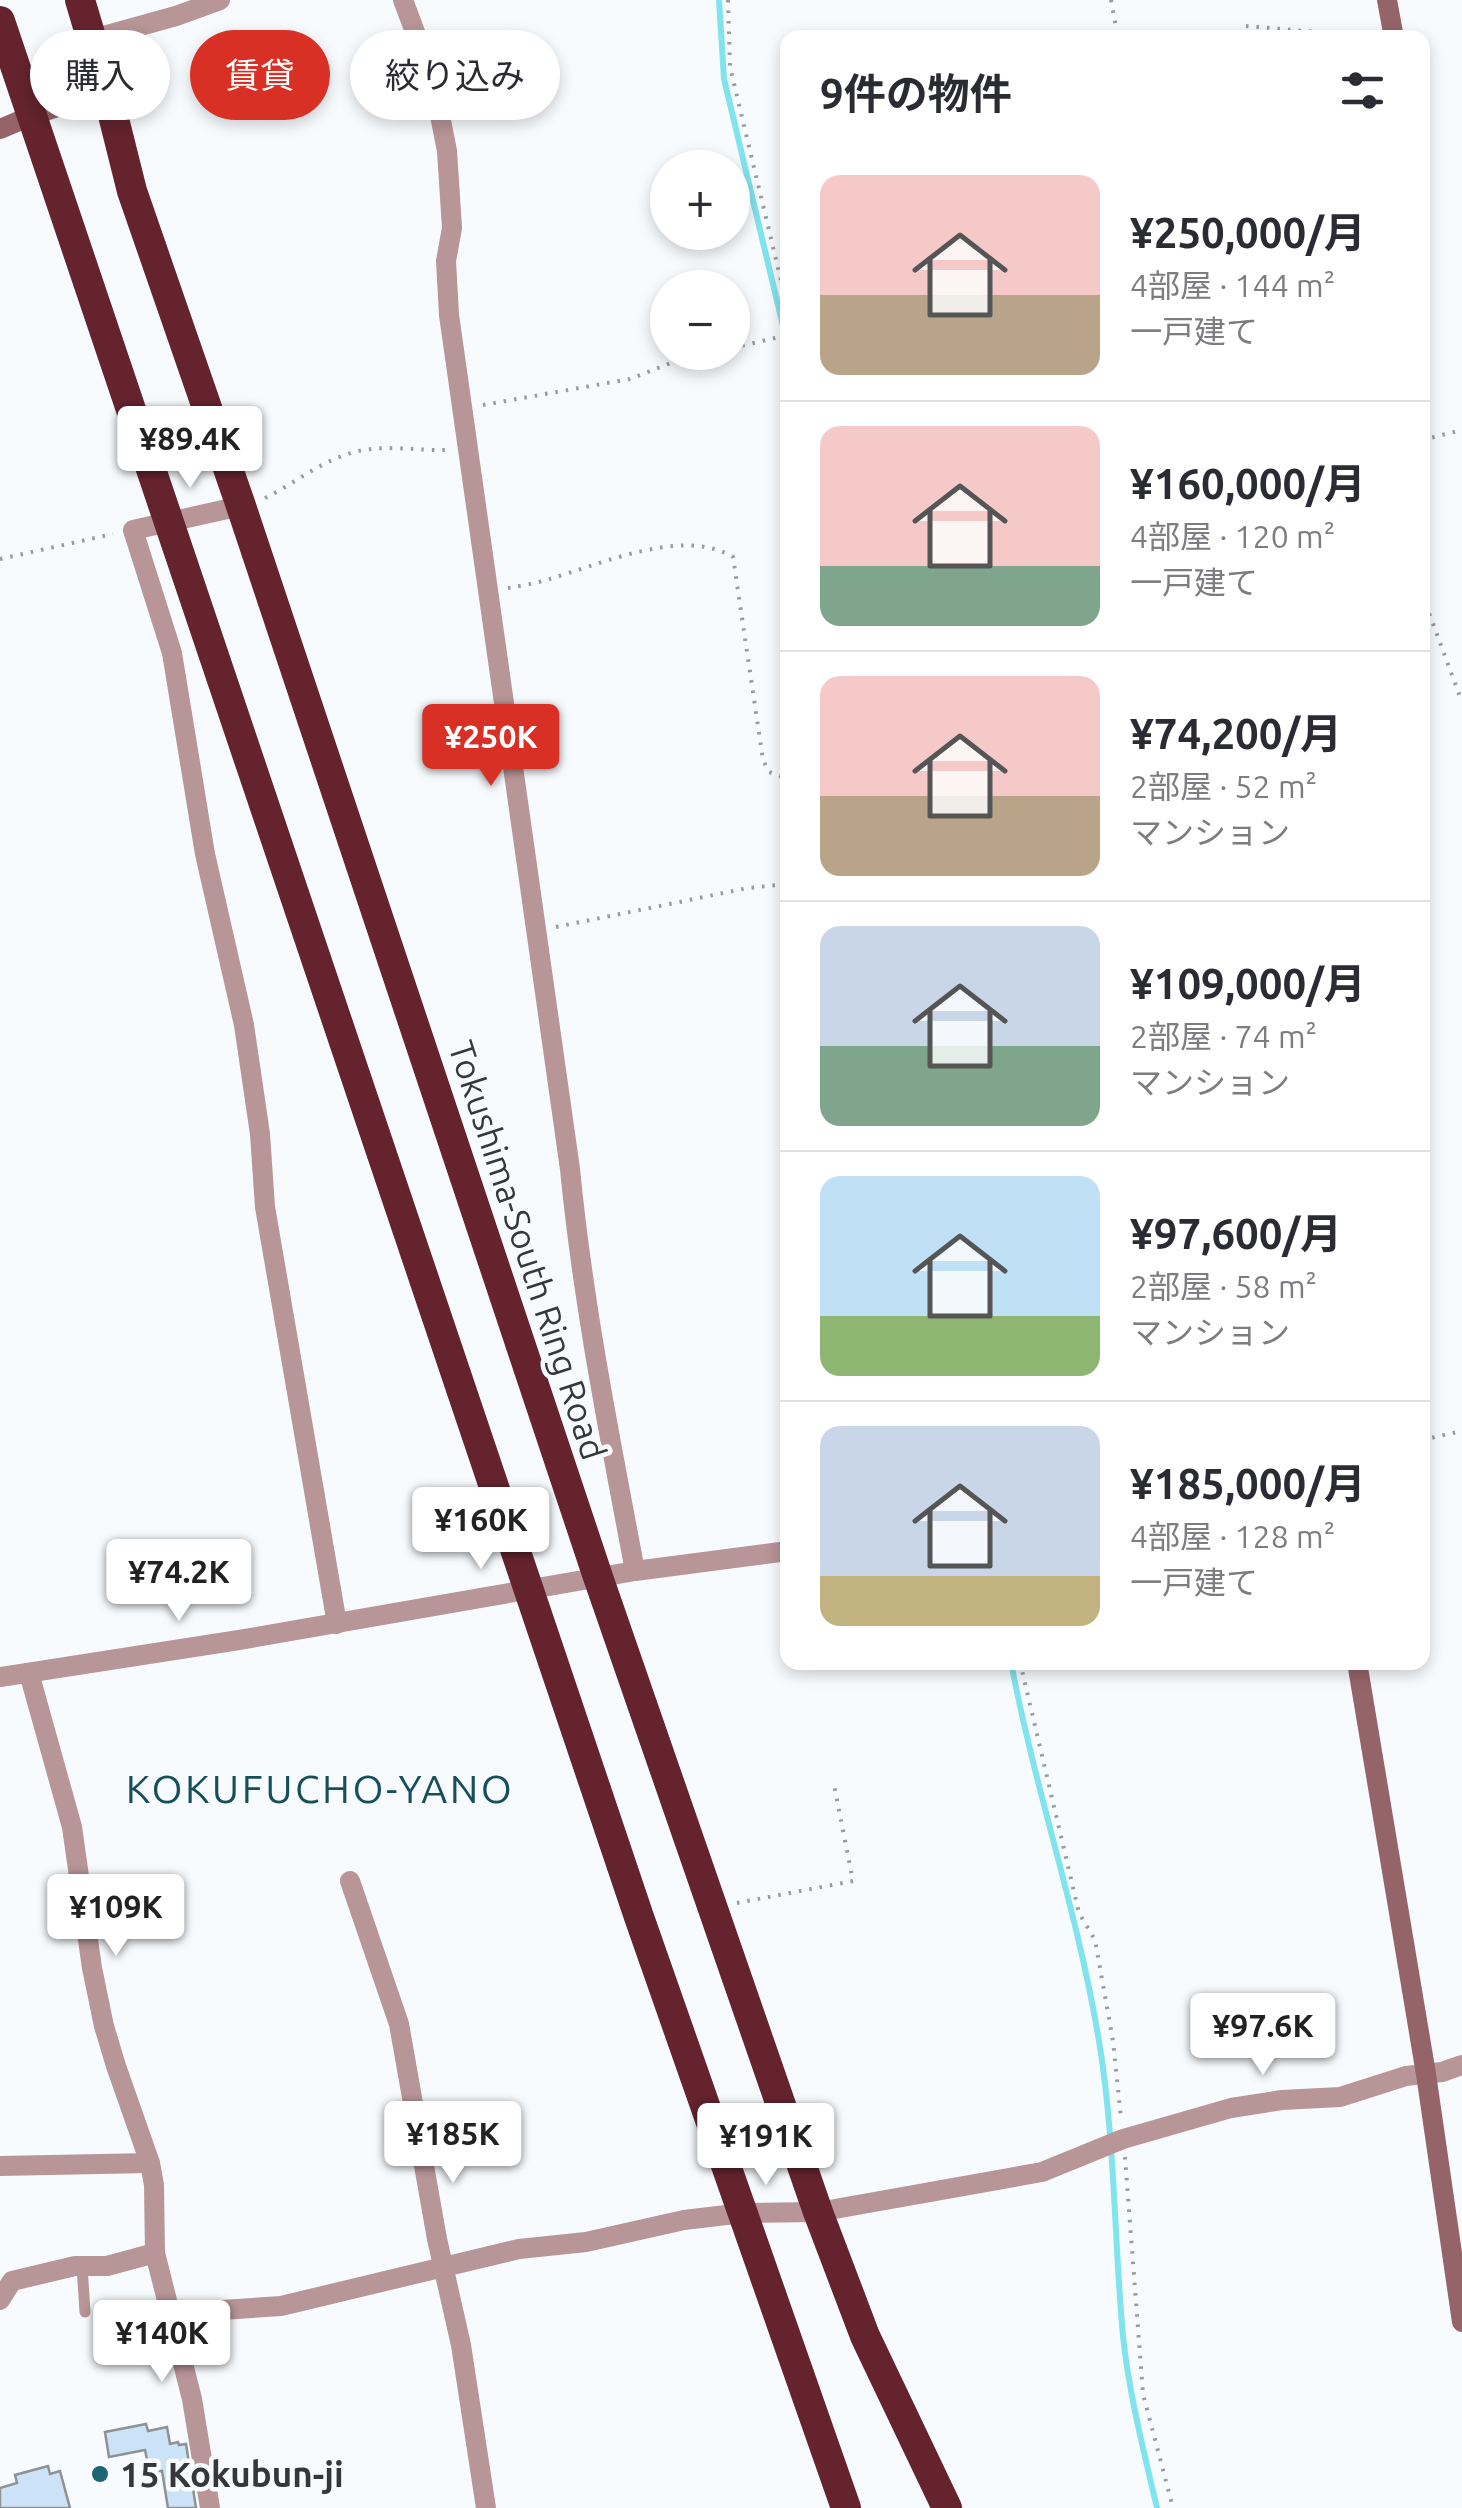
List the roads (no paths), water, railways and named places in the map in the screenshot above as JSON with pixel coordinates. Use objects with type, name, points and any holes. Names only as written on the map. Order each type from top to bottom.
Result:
[{"type":"highway","name":"Tokushima-South Ring Road","points":[[80,0],[89,30]]},
{"type":"highway","points":[[0,22],[30,107]]},
{"type":"highway","points":[[35,120],[639,1918],[846,2508]]},
{"type":"highway","name":"Tokushima-South Ring Road","points":[[114,120],[132,191],[598,1577],[818,2212],[866,2336],[948,2508]]},
{"type":"street","points":[[125,30],[220,0]]},
{"type":"street","points":[[403,0],[433,80],[447,151],[452,228],[446,262],[449,315],[576,1228],[635,1571]]},
{"type":"street","points":[[1388,0],[1393,30]]},
{"type":"street","points":[[0,129],[30,116]]},
{"type":"street","points":[[240,506],[133,530],[172,653],[205,854],[244,1025],[260,1134],[264,1207],[336,1624]]},
{"type":"street","points":[[0,1677],[336,1624],[635,1571],[780,1552]]},
{"type":"street","points":[[1358,1670],[1426,2074],[1462,2322]]},
{"type":"street","points":[[30,1673],[72,1827],[104,2026],[150,2162],[156,2253],[192,2399],[210,2508]]},
{"type":"street","points":[[350,1881],[398,2024],[461,2345],[486,2508]]},
{"type":"street","points":[[171,2321],[222,2310],[281,2306],[519,2249],[586,2242],[684,2220],[743,2213],[818,2212],[1042,2172],[1113,2143],[1230,2108],[1340,2097],[1406,2076],[1442,2072],[1462,2065]]},
{"type":"street","points":[[0,2166],[150,2162]]},
{"type":"street","points":[[0,2300],[12,2281],[82,2266],[106,2266],[156,2253]]},
{"type":"lane","points":[[82,2266],[86,2312]]},
{"type":"waterway","points":[[719,0],[724,79],[780,314]]},
{"type":"waterway","points":[[1013,1670],[1080,1946],[1099,2041],[1126,2358],[1157,2508]]},
{"type":"place","name":"15 Kokubun-ji","points":[[100,2474]]},
{"type":"district","name":"KOKUFUCHO-YANO","points":[[320,1788]]}]
